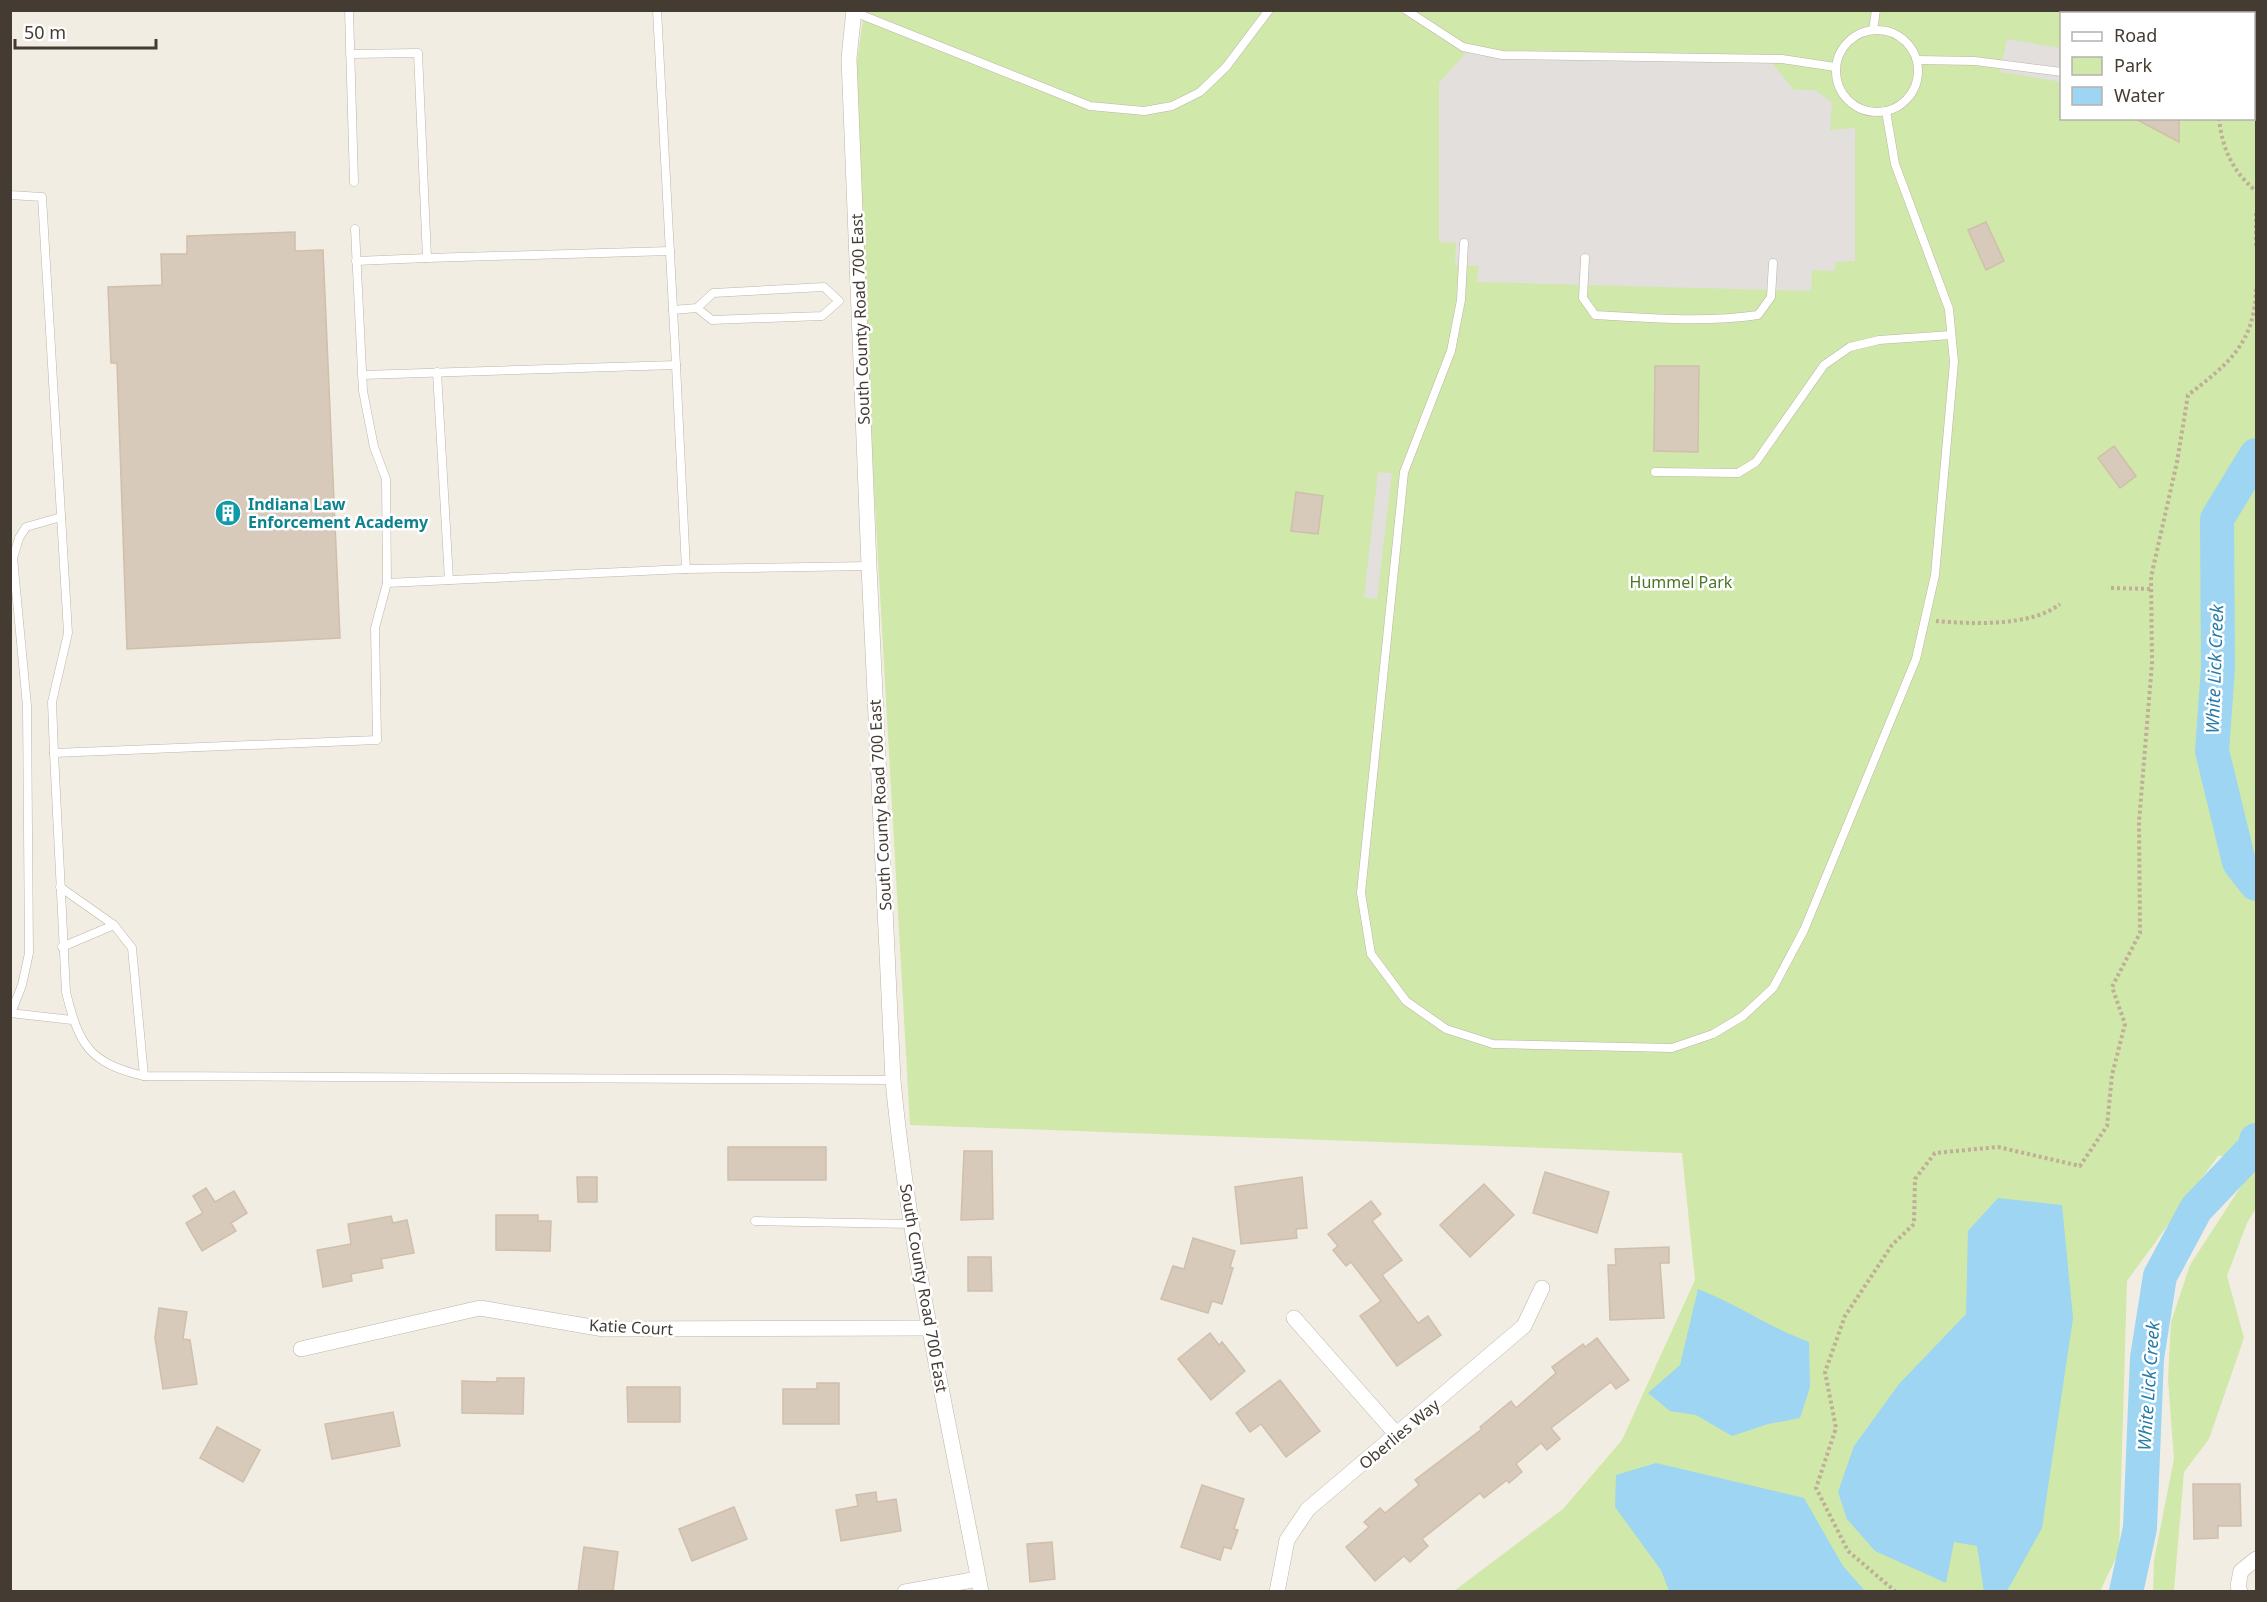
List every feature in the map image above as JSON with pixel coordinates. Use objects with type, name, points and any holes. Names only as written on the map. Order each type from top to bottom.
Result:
[{"type":"street","name":"South County Road 700 East","points":[[853,11],[849,58],[869,566],[893,1080],[901,1160],[911,1224],[980,1585]]},
{"type":"street","name":"Oberlies Way","points":[[1277,1592],[1287,1540],[1308,1509],[1398,1436],[1524,1326],[1542,1288]]},
{"type":"street","name":"Katie Court","points":[[302,1349],[480,1308],[604,1329],[930,1328]]},
{"type":"street","points":[[1294,1318],[1398,1436]]},
{"type":"street","points":[[2240,1592],[2238,1586],[2241,1570],[2256,1559]]},
{"type":"street","points":[[905,1592],[980,1585]]},
{"type":"lane","points":[[349,10],[354,182]]},
{"type":"lane","points":[[657,10],[686,569]]},
{"type":"lane","points":[[853,11],[986,67],[1090,106],[1117,111],[1144,111],[1172,106],[1200,92],[1226,67],[1269,10]]},
{"type":"lane","points":[[1406,10],[1463,47],[1502,55],[1782,59],[1835,67]]},
{"type":"lane","points":[[1873,30],[1876,10]]},
{"type":"lane","points":[[1873,30],[1887,31],[1900,37],[1911,47],[1917,60],[1918,74],[1915,87],[1898,107],[1886,111],[1860,110],[1849,102],[1836,80],[1835,67],[1839,53],[1847,42],[1859,33],[1873,30]]},
{"type":"lane","points":[[350,54],[418,53],[427,258]]},
{"type":"lane","points":[[1917,60],[1975,60],[2060,72]]},
{"type":"lane","points":[[1464,243],[1461,300],[1451,351],[1404,472],[1361,893],[1371,954],[1406,1001],[1446,1029],[1492,1044],[1672,1048],[1713,1035],[1743,1016],[1773,988],[1804,930],[1916,659],[1925,620],[1935,575],[1954,362],[1949,309],[1895,164],[1886,111]]},
{"type":"lane","points":[[10,195],[42,197],[68,633],[52,702],[62,948],[66,992],[72,1020],[96,1059],[119,1070],[144,1076],[893,1080]]},
{"type":"lane","points":[[54,753],[377,740],[375,628],[387,583],[386,479],[374,447],[362,375],[355,229]]},
{"type":"lane","points":[[356,261],[670,251]]},
{"type":"lane","points":[[1586,258],[1583,298],[1595,315],[1657,319],[1725,320],[1758,315],[1771,297],[1773,263]]},
{"type":"lane","points":[[673,310],[697,308],[713,293],[824,287],[839,302]]},
{"type":"lane","points":[[697,308],[712,320],[822,316],[839,302],[859,301]]},
{"type":"lane","points":[[1655,472],[1737,472],[1756,462],[1824,365],[1850,347],[1879,340],[1951,335]]},
{"type":"lane","points":[[362,375],[676,365]]},
{"type":"lane","points":[[437,372],[449,580]]},
{"type":"lane","points":[[61,517],[26,527],[19,538],[13,558],[27,706],[29,953],[22,985],[11,1013],[72,1020]]},
{"type":"lane","points":[[387,583],[686,569],[869,566]]},
{"type":"lane","points":[[60,887],[114,926],[132,948],[144,1076]]},
{"type":"lane","points":[[62,948],[114,926]]},
{"type":"lane","points":[[755,1221],[911,1224]]},
{"type":"path","points":[[2218,120],[2221,141],[2238,176],[2256,191]]},
{"type":"path","points":[[2256,213],[2256,247]]},
{"type":"path","points":[[1896,1592],[1848,1551],[1816,1488],[1836,1428],[1825,1372],[1845,1316],[1892,1245],[1914,1224],[1916,1179],[1935,1153],[1998,1147],[2080,1166],[2107,1126],[2112,1075],[2125,1024],[2112,987],[2140,933],[2139,822],[2152,663],[2151,577],[2177,462],[2188,395],[2225,367],[2247,338],[2256,299],[2256,286]]},
{"type":"path","points":[[2111,588],[2151,589]]},
{"type":"path","points":[[1925,620],[1975,622],[2030,619],[2042,616],[2060,604]]},
{"type":"green space","name":"Hummel Park","points":[[864,11],[2256,11],[2256,1157],[2218,1156],[2127,1281],[2119,1552],[2100,1591],[1454,1591],[1563,1509],[1622,1440],[1695,1280],[1682,1153],[910,1125],[852,98]]},
{"type":"green space","points":[[2256,1163],[2256,1208],[2247,1223],[2227,1276],[2244,1338],[2209,1439],[2184,1472],[2174,1591],[2153,1591],[2154,1560],[2174,1459],[2168,1379],[2171,1322],[2190,1265]]},
{"type":"shaded area","points":[[2007,39],[2060,48],[2060,82],[2000,72]]},
{"type":"shaded area","points":[[1470,48],[1533,56],[1769,59],[1794,90],[1815,90],[1832,102],[1830,130],[1855,128],[1855,261],[1835,262],[1835,271],[1812,270],[1811,291],[1477,282],[1479,266],[1455,265],[1456,243],[1439,242],[1439,83]]},
{"type":"shaded area","points":[[1378,472],[1392,473],[1377,599],[1364,597]]},
{"type":"water","points":[[1998,1198],[2062,1205],[2073,1318],[2042,1528],[2007,1591],[1984,1592],[1977,1546],[1954,1542],[1946,1583],[1875,1551],[1847,1519],[1838,1492],[1854,1446],[1899,1384],[1966,1314],[1968,1231]]},
{"type":"water","points":[[1698,1289],[1809,1342],[1810,1387],[1800,1418],[1768,1424],[1732,1436],[1696,1415],[1670,1411],[1648,1393],[1680,1365]]},
{"type":"water","points":[[1656,1463],[1804,1498],[1843,1566],[1865,1591],[1669,1591],[1661,1570],[1615,1507],[1616,1475]]},
{"type":"building","points":[[2138,120],[2179,120],[2179,142]]},
{"type":"building","points":[[1986,222],[2004,261],[1986,270],[1968,230]]},
{"type":"building","name":"Indiana Law Enforcement Academy","points":[[295,232],[295,251],[323,250],[340,638],[127,649],[117,363],[111,363],[108,287],[162,285],[161,254],[187,254],[187,236]]},
{"type":"building","points":[[1655,366],[1699,366],[1698,452],[1654,451]]},
{"type":"building","points":[[2114,446],[2136,476],[2120,488],[2098,458]]},
{"type":"building","points":[[1296,492],[1323,496],[1318,534],[1291,531]]},
{"type":"building","points":[[728,1147],[826,1147],[826,1180],[728,1180]]},
{"type":"building","points":[[964,1151],[992,1151],[993,1219],[961,1220]]},
{"type":"building","points":[[1545,1172],[1609,1192],[1597,1233],[1533,1213]]},
{"type":"building","points":[[577,1177],[597,1177],[597,1202],[578,1202]]},
{"type":"building","points":[[1302,1177],[1307,1228],[1296,1229],[1297,1238],[1241,1244],[1235,1187]]},
{"type":"building","points":[[1484,1184],[1514,1215],[1470,1257],[1440,1225]]},
{"type":"building","points":[[206,1188],[215,1202],[234,1191],[247,1213],[231,1223],[236,1231],[202,1251],[186,1223],[203,1213],[193,1196]]},
{"type":"building","points":[[1371,1201],[1381,1214],[1372,1221],[1402,1260],[1382,1275],[1418,1323],[1428,1316],[1441,1335],[1397,1366],[1360,1316],[1381,1301],[1351,1262],[1346,1266],[1333,1250],[1338,1246],[1328,1234]]},
{"type":"building","points":[[496,1215],[538,1215],[538,1221],[551,1221],[550,1251],[496,1250]]},
{"type":"building","points":[[391,1216],[393,1223],[407,1220],[414,1253],[381,1259],[383,1268],[351,1274],[352,1281],[323,1287],[317,1250],[351,1244],[348,1224]]},
{"type":"building","points":[[1193,1238],[1235,1251],[1230,1267],[1233,1268],[1222,1304],[1212,1301],[1208,1313],[1161,1299],[1173,1266],[1184,1269]]},
{"type":"building","points":[[1669,1247],[1669,1263],[1660,1263],[1664,1318],[1610,1320],[1608,1265],[1616,1265],[1615,1249]]},
{"type":"building","points":[[968,1257],[991,1257],[992,1291],[968,1291]]},
{"type":"building","points":[[159,1308],[187,1312],[183,1339],[190,1340],[197,1384],[163,1389],[155,1338]]},
{"type":"building","points":[[1210,1333],[1219,1345],[1222,1342],[1245,1371],[1211,1400],[1178,1359]]},
{"type":"building","points":[[1597,1338],[1629,1380],[1616,1389],[1611,1382],[1551,1428],[1560,1439],[1547,1450],[1541,1443],[1516,1464],[1522,1472],[1509,1483],[1507,1480],[1484,1498],[1480,1493],[1422,1539],[1428,1546],[1410,1562],[1404,1556],[1375,1581],[1346,1547],[1369,1527],[1364,1522],[1380,1508],[1385,1513],[1419,1485],[1415,1480],[1482,1429],[1480,1427],[1511,1401],[1516,1408],[1556,1373],[1552,1367],[1583,1344],[1585,1347]]},
{"type":"building","points":[[497,1378],[524,1378],[523,1414],[462,1413],[462,1381],[497,1382]]},
{"type":"building","points":[[1280,1380],[1320,1431],[1286,1457],[1261,1424],[1250,1432],[1236,1413]]},
{"type":"building","points":[[817,1383],[839,1383],[839,1424],[783,1424],[783,1389],[817,1389]]},
{"type":"building","points":[[627,1387],[680,1387],[680,1422],[628,1422]]},
{"type":"building","points":[[393,1412],[400,1446],[332,1459],[325,1424]]},
{"type":"building","points":[[217,1427],[260,1450],[243,1482],[200,1458]]},
{"type":"building","points":[[2193,1484],[2240,1484],[2241,1526],[2218,1526],[2218,1538],[2194,1539]]},
{"type":"building","points":[[1202,1485],[1244,1499],[1234,1529],[1238,1530],[1231,1549],[1224,1547],[1220,1560],[1181,1547]]},
{"type":"building","points":[[876,1492],[877,1502],[896,1499],[901,1531],[841,1541],[836,1510],[858,1506],[856,1495]]},
{"type":"building","points":[[734,1507],[747,1539],[692,1561],[679,1529]]},
{"type":"building","points":[[1052,1542],[1055,1579],[1030,1582],[1027,1544]]},
{"type":"building","points":[[584,1547],[618,1552],[613,1592],[578,1592]]},
{"type":"waterway","name":"White Lick Creek","points":[[2256,455],[2217,519],[2218,668],[2212,751],[2239,862],[2256,884]]},
{"type":"waterway","name":"White Lick Creek","points":[[2126,1592],[2140,1528],[2147,1358],[2160,1276],[2196,1209],[2255,1147],[2256,1140]]},
{"type":"place","name":"Indiana Law Enforcement Academy","points":[[228,513]]}]
